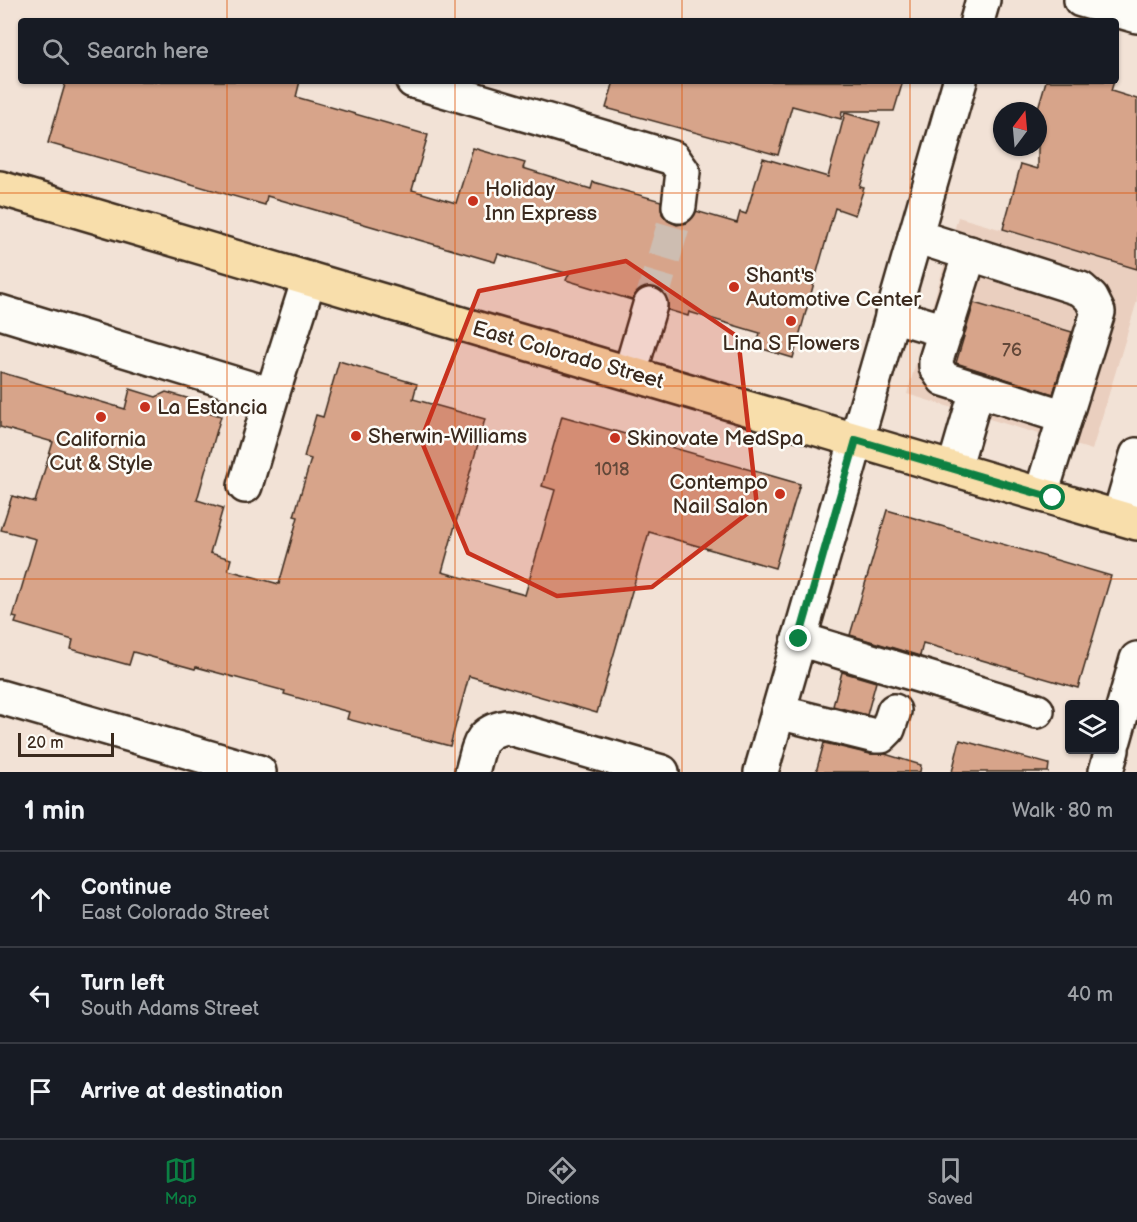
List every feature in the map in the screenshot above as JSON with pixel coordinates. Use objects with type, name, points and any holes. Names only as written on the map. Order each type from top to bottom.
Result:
[{"type":"main road","name":"East Colorado Street","points":[[0,188],[1128,520]]},
{"type":"street","points":[[978,18],[983,0]]},
{"type":"street","points":[[1081,0],[1137,16]]},
{"type":"street","points":[[423,84],[673,158],[682,172],[679,206]]},
{"type":"street","points":[[761,772],[959,84]]},
{"type":"street","points":[[915,236],[1074,286],[1091,298],[1098,312],[1041,494]]},
{"type":"street","points":[[970,253],[936,367],[944,379],[1065,417]]},
{"type":"street","points":[[245,486],[309,279]]},
{"type":"street","points":[[630,373],[650,305]]},
{"type":"street","points":[[0,312],[272,395]]},
{"type":"street","points":[[892,315],[946,331]]},
{"type":"street","points":[[954,469],[977,390]]},
{"type":"street","points":[[1128,520],[1137,455]]},
{"type":"street","points":[[799,639],[1037,711]]},
{"type":"street","points":[[1119,725],[1137,659]]},
{"type":"street","points":[[0,697],[259,772]]},
{"type":"street","points":[[778,712],[881,736],[888,729],[894,711]]},
{"type":"street","points":[[472,772],[481,740],[491,730],[506,727],[662,772]]},
{"type":"highlighted area","points":[[626,261],[738,337],[757,506],[652,587],[557,596],[468,553],[421,440],[479,291]]},
{"type":"shaded area","points":[[958,217],[1137,269],[1137,301],[1092,450],[907,394]]},
{"type":"building","points":[[65,84],[299,84],[296,97],[428,135],[412,190],[456,203],[473,148],[525,163],[523,168],[591,189],[593,182],[661,201],[662,214],[668,221],[677,225],[687,223],[696,211],[737,223],[740,212],[746,214],[763,158],[828,177],[845,113],[880,123],[860,187],[864,188],[855,215],[835,208],[793,358],[756,347],[760,333],[689,312],[688,316],[668,310],[668,301],[664,293],[655,287],[646,287],[638,291],[632,300],[566,280],[569,274],[498,254],[495,262],[267,196],[265,205],[48,143]]},
{"type":"building","points":[[613,84],[902,84],[894,111],[842,111],[841,119],[792,106],[778,155],[606,108]]},
{"type":"building","points":[[1045,84],[1113,84],[1111,91],[1137,99],[1137,269],[1003,229],[1021,164],[1038,169],[1038,156],[1047,156],[1047,102],[1040,102]]},
{"type":"building","points":[[974,303],[1072,332],[1053,394],[956,363]]},
{"type":"building","points":[[339,361],[417,384],[413,399],[485,419],[442,572],[525,595],[555,490],[542,486],[562,416],[800,484],[775,568],[649,532],[597,713],[469,676],[450,746],[347,719],[349,712],[284,694],[285,691],[196,667],[195,669],[133,652],[129,665],[71,649],[73,640],[15,623],[17,618],[13,617],[36,539],[1,530],[12,496],[35,502],[53,442],[0,427],[0,372],[125,409],[130,389],[156,397],[166,392],[190,399],[196,408],[221,416],[197,500],[223,508],[210,553],[231,559],[228,570],[279,584],[298,517],[294,516],[311,459],[304,457],[316,415],[323,417]]},
{"type":"building","points":[[887,510],[1111,576],[1078,688],[923,643],[920,656],[850,635]]},
{"type":"building","points":[[842,672],[876,682],[867,715],[833,706]]},
{"type":"building","points":[[960,740],[1049,764],[1048,772],[952,772]]},
{"type":"building","points":[[824,743],[870,754],[885,754],[921,765],[920,772],[816,772]]},
{"type":"tunnel","points":[[650,305],[679,206]]},
{"type":"place","name":"Holiday Inn Express","points":[[473,201]]},
{"type":"place","name":"Shant's Automotive Center","points":[[734,287]]},
{"type":"place","name":"Lina S Flowers","points":[[791,321]]},
{"type":"place","name":"La Estancia","points":[[145,407]]},
{"type":"place","name":"California Cut & Style","points":[[101,417]]},
{"type":"place","name":"Sherwin-Williams","points":[[356,436]]},
{"type":"place","name":"Skinovate MedSpa","points":[[615,438]]},
{"type":"place","name":"Contempo Nail Salon","points":[[780,494]]},
{"type":"route","points":[[799,639],[856,440],[1053,498]]}]
